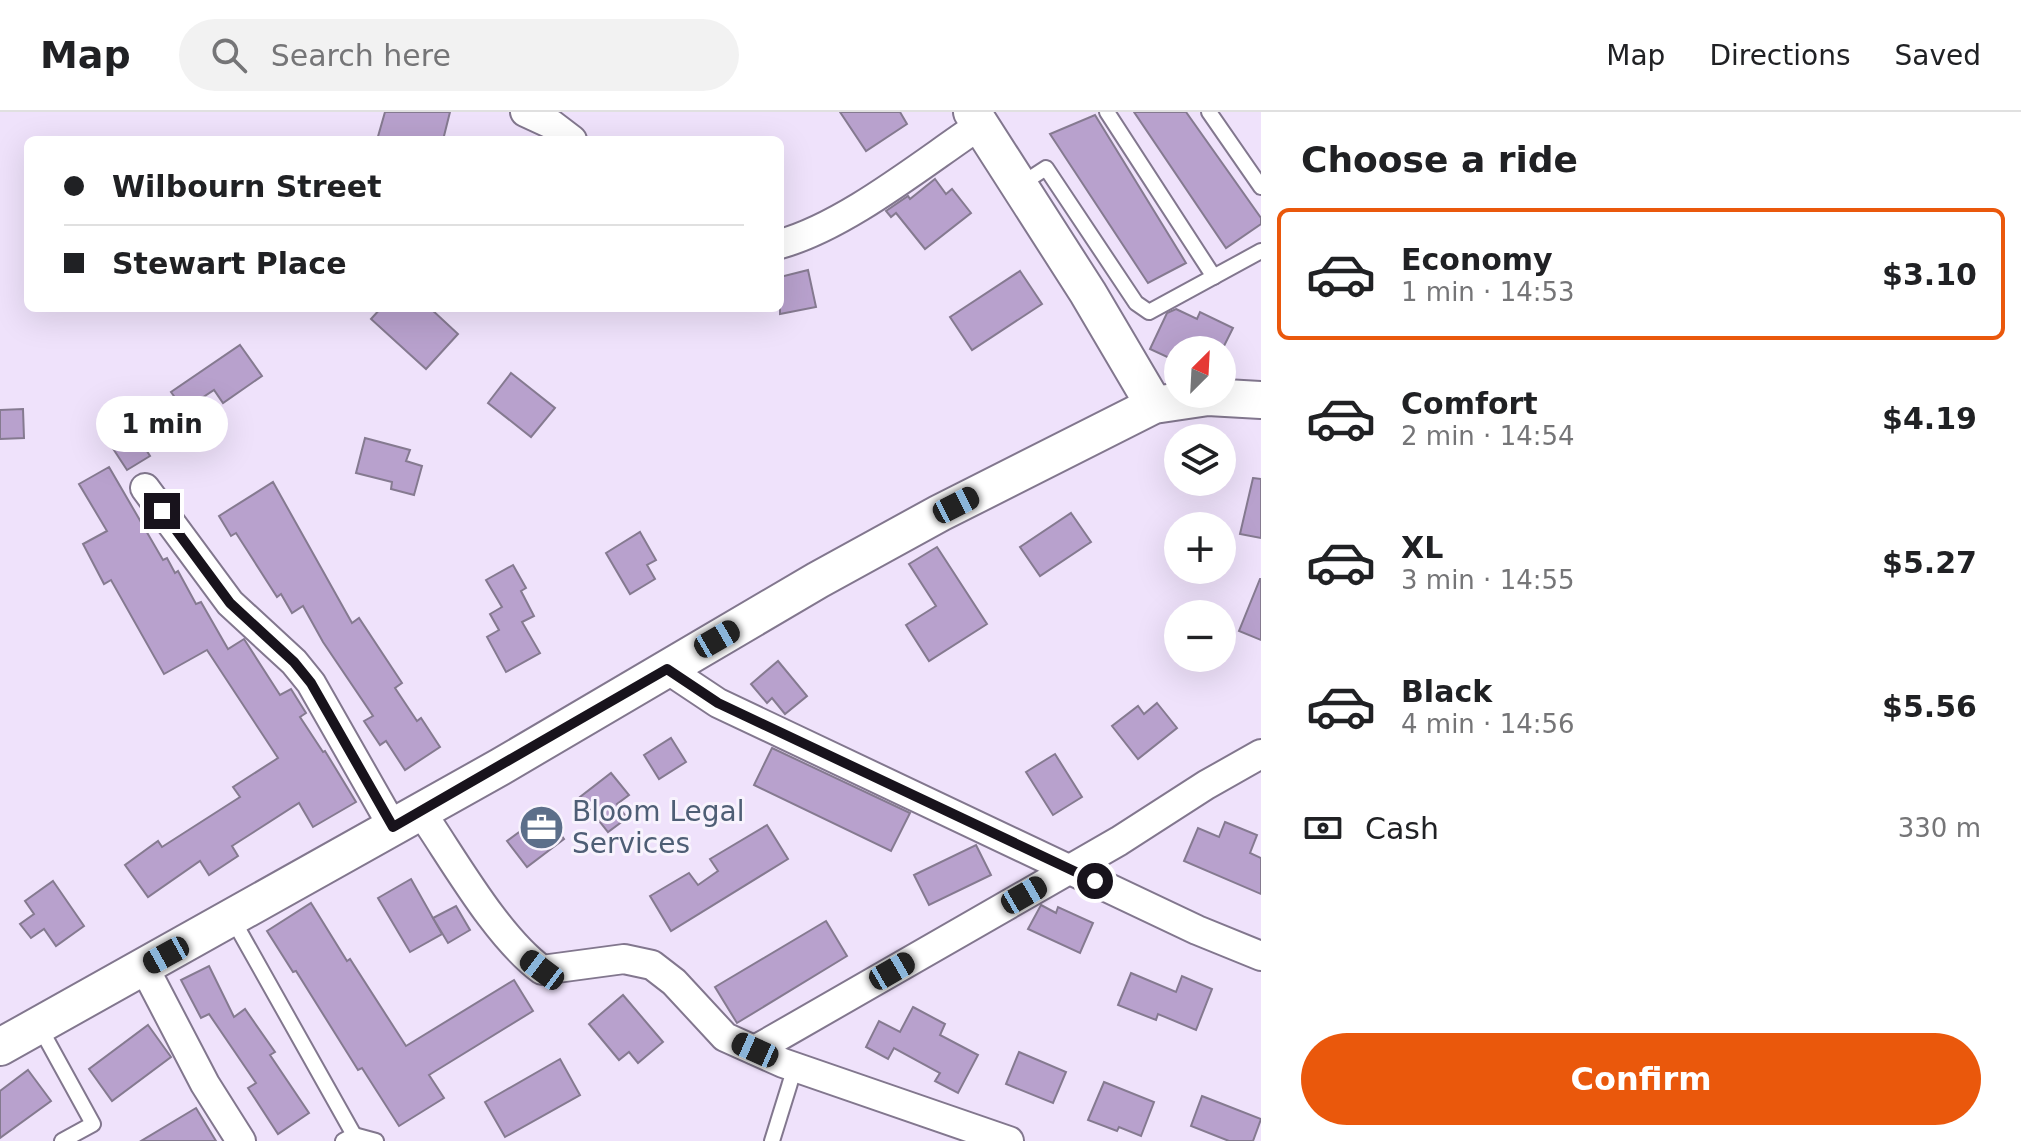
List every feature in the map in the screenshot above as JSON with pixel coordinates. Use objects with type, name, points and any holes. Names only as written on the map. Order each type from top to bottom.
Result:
[{"type":"street","points":[[525,112],[551,124],[567,136]]},
{"type":"street","points":[[784,243],[802,238],[851,212],[976,118],[1154,405]]},
{"type":"street","points":[[0,1047],[407,820],[818,580],[940,513],[1154,405],[1208,397],[1261,400]]},
{"type":"street","points":[[145,488],[230,603],[294,662],[311,683],[407,820],[523,956],[542,970],[624,959],[652,965],[674,982],[725,1037],[795,1067],[1009,1141]]},
{"type":"street","points":[[667,669],[718,703],[1197,930],[1261,956]]},
{"type":"street","points":[[755,1050],[1070,869],[1261,754]]},
{"type":"street","points":[[144,967],[205,1084],[241,1141]]},
{"type":"lane","points":[[1107,112],[1214,277]]},
{"type":"lane","points":[[1209,112],[1261,187]]},
{"type":"lane","points":[[1020,185],[1046,168],[1136,303],[1149,312],[1261,251]]},
{"type":"lane","points":[[232,918],[349,1138],[376,1141]]},
{"type":"lane","points":[[38,1024],[93,1124],[62,1141]]},
{"type":"lane","points":[[772,1141],[795,1067]]},
{"type":"building","points":[[385,112],[450,112],[444,136],[378,136]]},
{"type":"building","points":[[840,112],[900,112],[907,124],[866,151]]},
{"type":"building","points":[[1134,112],[1186,112],[1261,218],[1261,224],[1226,248]]},
{"type":"building","points":[[1095,115],[1186,263],[1148,283],[1050,134]]},
{"type":"building","points":[[935,179],[946,194],[952,189],[971,213],[925,249],[896,213],[891,217],[886,211],[908,196],[910,199]]},
{"type":"building","points":[[808,270],[816,307],[780,314],[784,312],[784,276]]},
{"type":"building","points":[[1020,271],[1042,304],[972,350],[950,317]]},
{"type":"building","points":[[1176,309],[1197,319],[1200,312],[1233,328],[1229,336],[1164,336],[1164,356],[1150,349],[1167,313]]},
{"type":"building","points":[[377,312],[434,312],[458,334],[426,369],[371,319]]},
{"type":"building","points":[[240,345],[262,376],[223,403],[214,390],[184,410],[171,392]]},
{"type":"building","points":[[511,373],[555,408],[531,437],[488,403]]},
{"type":"building","points":[[23,409],[24,438],[0,439],[0,410]]},
{"type":"building","points":[[135,432],[150,456],[127,470],[112,447]]},
{"type":"building","points":[[365,438],[410,450],[406,461],[422,466],[414,495],[391,489],[392,482],[356,473]]},
{"type":"building","points":[[109,467],[163,560],[167,558],[175,573],[178,571],[196,604],[201,602],[228,649],[244,639],[280,695],[291,689],[306,713],[300,717],[356,802],[313,827],[299,803],[232,846],[238,856],[209,875],[200,861],[148,897],[125,865],[158,841],[162,847],[240,797],[233,787],[278,758],[207,650],[164,674],[111,580],[104,584],[83,544],[107,531],[79,484]]},
{"type":"building","points":[[1253,478],[1261,479],[1261,538],[1240,534]]},
{"type":"building","points":[[273,482],[352,623],[359,618],[402,683],[395,688],[417,721],[421,718],[440,747],[405,770],[386,741],[380,745],[364,721],[373,716],[323,642],[303,606],[292,613],[281,594],[277,597],[236,533],[231,536],[219,516]]},
{"type":"building","points":[[1071,513],[1091,542],[1040,576],[1020,547]]},
{"type":"building","points":[[640,532],[656,560],[647,565],[655,579],[630,594],[606,553]]},
{"type":"building","points":[[937,547],[987,624],[929,661],[906,625],[936,606],[909,564]]},
{"type":"building","points":[[513,565],[526,588],[521,591],[534,616],[522,622],[540,653],[506,672],[487,637],[499,630],[490,614],[502,607],[486,580]]},
{"type":"building","points":[[1261,579],[1261,640],[1239,631]]},
{"type":"building","points":[[778,661],[807,696],[785,714],[772,698],[767,703],[751,684]]},
{"type":"building","points":[[1157,703],[1177,728],[1138,759],[1112,726],[1138,706],[1144,714]]},
{"type":"building","points":[[671,738],[686,762],[659,779],[644,755]]},
{"type":"building","points":[[772,748],[910,813],[891,851],[754,785]]},
{"type":"building","points":[[1055,754],[1082,797],[1053,815],[1026,772]]},
{"type":"building","points":[[611,773],[629,795],[617,804],[627,818],[608,832],[580,797]]},
{"type":"building","name":"Bloom Legal Services","points":[[545,813],[564,839],[527,867],[507,841]]},
{"type":"building","points":[[1225,822],[1257,835],[1250,853],[1261,858],[1261,894],[1184,861],[1198,828],[1219,837]]},
{"type":"building","points":[[767,825],[788,859],[671,931],[650,896],[689,873],[698,885],[718,871],[710,859]]},
{"type":"building","points":[[976,845],[991,875],[929,905],[914,875]]},
{"type":"building","points":[[411,879],[442,934],[410,952],[378,898]]},
{"type":"building","points":[[53,881],[84,926],[56,946],[44,929],[31,938],[20,924],[34,914],[25,901]]},
{"type":"building","points":[[311,903],[406,1046],[514,980],[533,1011],[429,1075],[444,1098],[399,1126],[362,1068],[358,1070],[267,931]]},
{"type":"building","points":[[1041,905],[1056,913],[1058,907],[1093,923],[1080,953],[1028,929]]},
{"type":"building","points":[[456,906],[470,930],[448,943],[433,918]]},
{"type":"building","points":[[826,921],[847,956],[737,1023],[715,987]]},
{"type":"building","points":[[209,966],[234,1017],[245,1009],[275,1052],[270,1055],[309,1113],[278,1134],[248,1088],[256,1083],[209,1014],[201,1018],[181,980]]},
{"type":"building","points":[[1131,973],[1176,992],[1182,976],[1212,989],[1196,1030],[1158,1014],[1156,1020],[1118,1005]]},
{"type":"building","points":[[623,995],[663,1042],[638,1063],[629,1052],[619,1060],[589,1024]]},
{"type":"building","points":[[913,1007],[945,1024],[940,1035],[978,1055],[958,1093],[935,1081],[940,1073],[894,1048],[888,1059],[866,1047],[879,1021],[900,1032]]},
{"type":"building","points":[[148,1025],[171,1057],[112,1101],[89,1069]]},
{"type":"building","points":[[1019,1052],[1066,1072],[1053,1103],[1006,1084]]},
{"type":"building","points":[[560,1059],[580,1095],[505,1137],[485,1102]]},
{"type":"building","points":[[28,1070],[51,1101],[0,1138],[0,1091]]},
{"type":"building","points":[[1104,1082],[1154,1102],[1141,1136],[1088,1120]]},
{"type":"building","points":[[1202,1096],[1261,1119],[1253,1141],[1229,1141],[1191,1126]]},
{"type":"building","points":[[196,1108],[216,1141],[141,1141]]},
{"type":"place","name":"Bloom Legal Services","points":[[541,827]]},
{"type":"route","points":[[162,511],[230,603],[294,662],[311,683],[393,827],[667,669],[718,703],[1095,881]]}]
